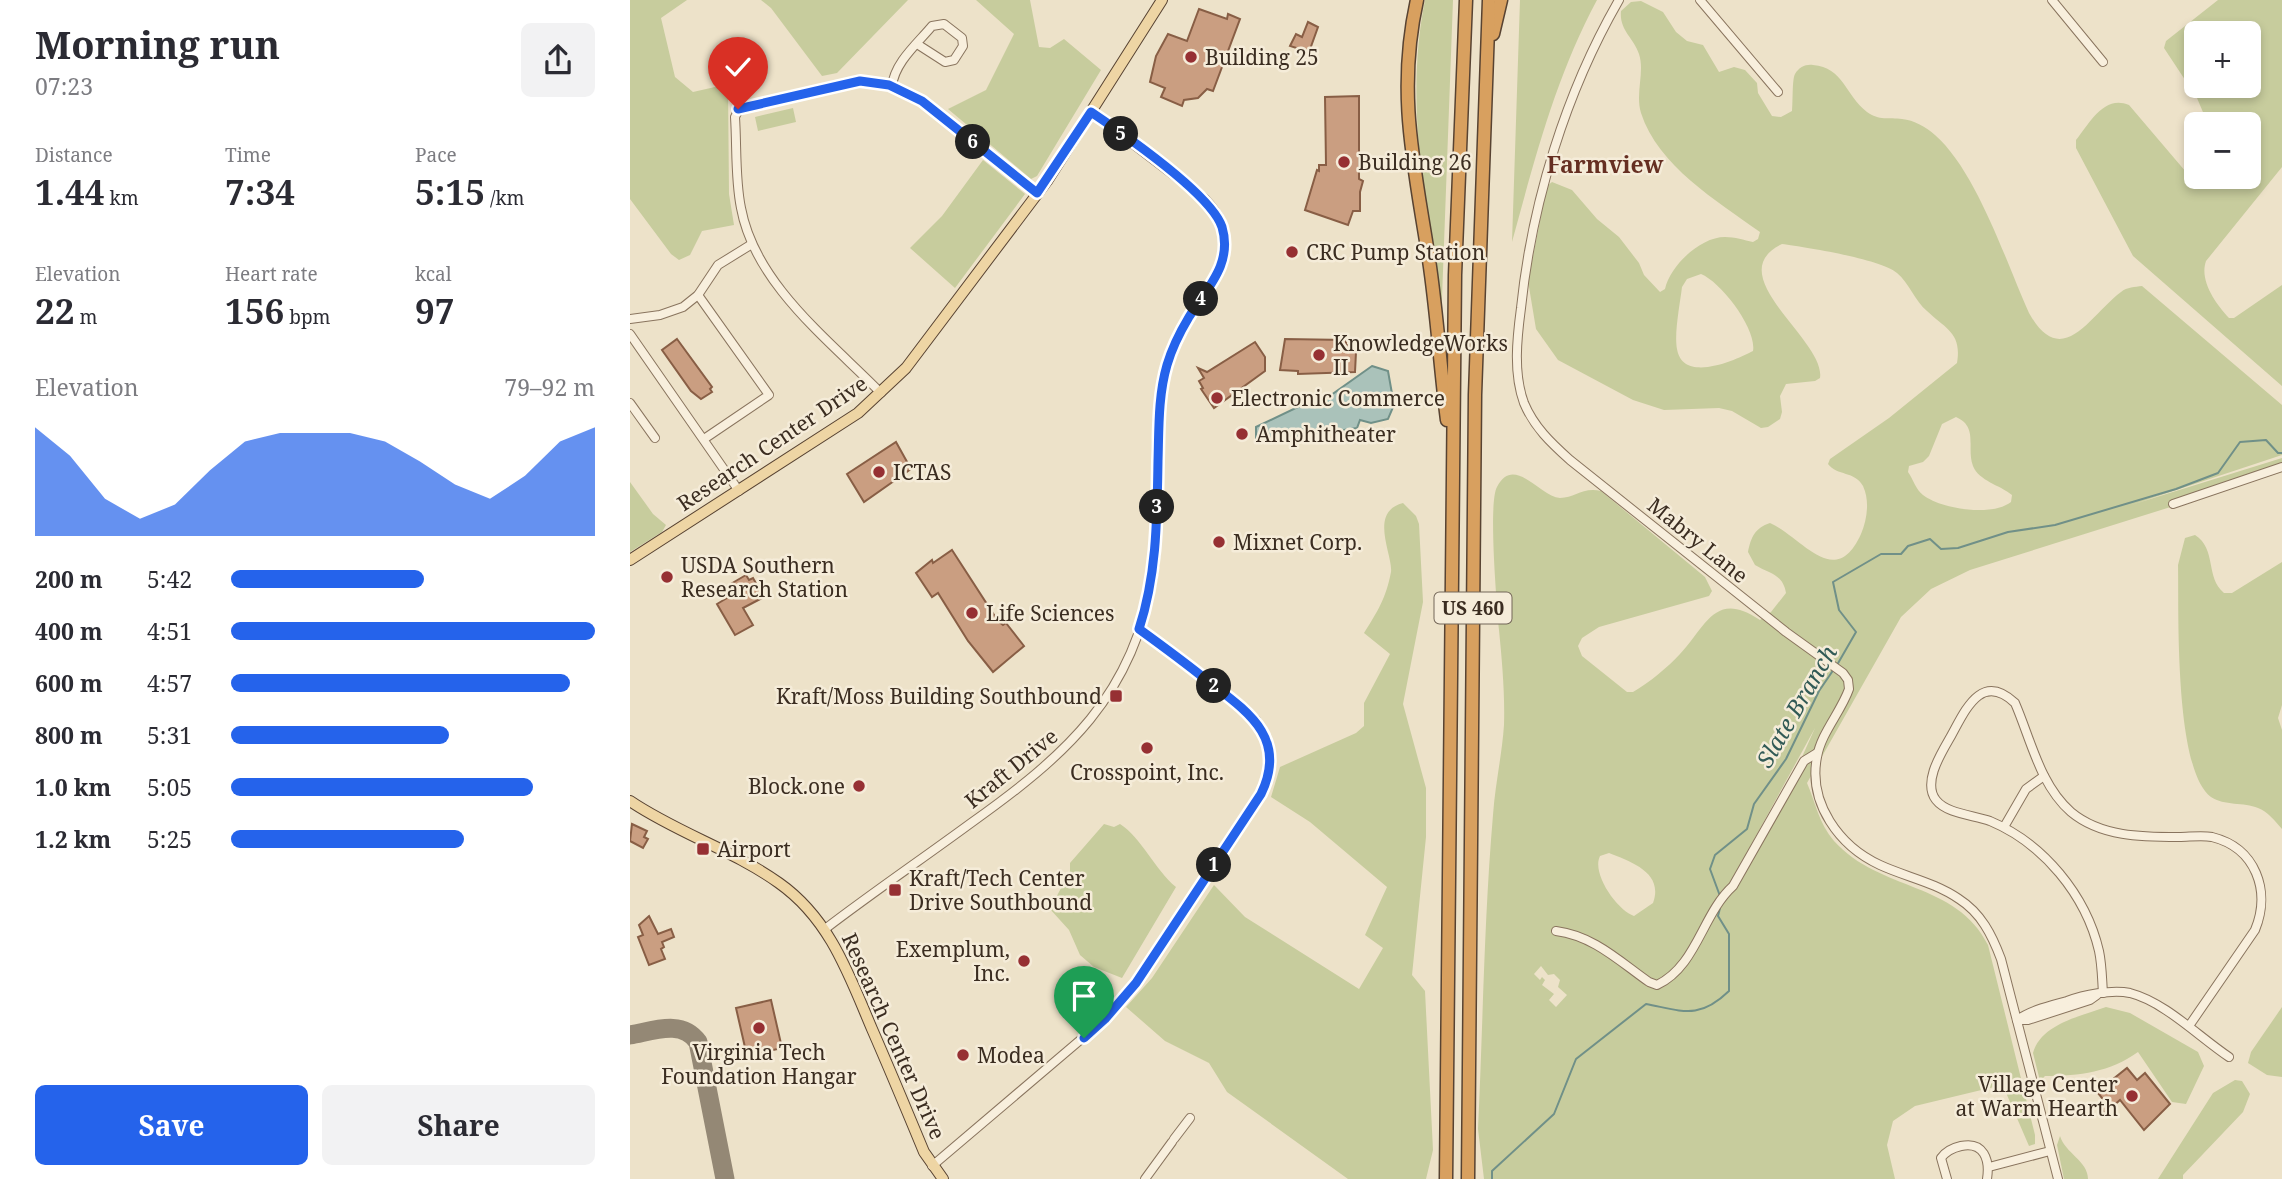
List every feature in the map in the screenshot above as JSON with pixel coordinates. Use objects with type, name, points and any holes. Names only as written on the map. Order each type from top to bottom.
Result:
[{"type":"highway","points":[[1417,0],[1407,69],[1409,139],[1429,260],[1453,472]]},
{"type":"highway","name":"US 460","points":[[1446,1179],[1455,275],[1466,0]]},
{"type":"highway","name":"US 460","points":[[1468,1179],[1475,395],[1489,0]]},
{"type":"highway","points":[[1486,55],[1501,0]]},
{"type":"main road","name":"Research Center Drive","points":[[630,560],[827,435],[881,393],[906,368],[1037,193],[1162,0]]},
{"type":"main road","name":"Research Center Drive","points":[[630,801],[668,824],[772,878],[803,903],[825,929],[847,970],[932,1166],[943,1179]]},
{"type":"street","name":"Mabry Lane","points":[[1619,0],[1604,26],[1564,124],[1527,253],[1517,358],[1519,384],[1539,430],[1570,460],[1846,676],[1849,684],[1847,694],[1817,753]]},
{"type":"street","points":[[1700,0],[1778,92]]},
{"type":"street","points":[[2052,0],[2103,62]]},
{"type":"street","points":[[892,86],[896,72],[917,44],[932,26],[940,23],[958,35],[963,46],[954,60],[945,62],[917,44]]},
{"type":"street","points":[[881,393],[780,291],[764,268],[752,244],[740,207],[736,114],[744,106],[860,81],[892,86],[922,101],[1037,193]]},
{"type":"street","name":"Kraft Drive","points":[[825,929],[998,803],[1065,750],[1108,695],[1128,659],[1139,629],[1151,585],[1156,550],[1159,419],[1165,372],[1180,332],[1221,268],[1224,239],[1217,216],[1205,199],[1091,112]]},
{"type":"street","points":[[630,319],[672,312],[698,295],[718,265],[752,244]]},
{"type":"street","points":[[698,295],[769,395],[704,439]]},
{"type":"street","points":[[630,334],[739,491]]},
{"type":"street","points":[[630,403],[655,438]]},
{"type":"street","points":[[2173,504],[2282,467]]},
{"type":"street","points":[[932,1166],[1072,1048],[1121,1002],[1170,933],[1266,784],[1270,767],[1269,748],[1256,720],[1139,629]]},
{"type":"street","points":[[2100,994],[2099,951],[2085,912],[2072,890],[2041,854],[2004,827],[1942,805],[1932,792],[1931,777],[1972,699],[1985,692],[1999,693],[2015,703],[2043,776],[2071,812],[2091,825],[2119,834],[2211,837],[2235,848],[2252,865],[2262,889],[2262,913],[2255,930],[2189,1027]]},
{"type":"street","points":[[1556,931],[1573,933],[1596,943],[1649,982],[1657,985],[1671,979],[1698,941],[1717,902],[1733,886],[1804,761],[1817,753]]},
{"type":"street","points":[[1817,753],[1815,779],[1818,795],[1831,825],[1860,854],[1940,888],[1972,909],[1989,931],[1996,945],[2017,1020],[2058,1179]]},
{"type":"street","points":[[2004,827],[2026,789],[2043,776]]},
{"type":"street","points":[[2017,1020],[2028,1020],[2090,1000],[2100,994],[2129,993],[2150,1002],[2229,1057]]},
{"type":"street","points":[[1145,1179],[1190,1118]]},
{"type":"street","points":[[1947,1179],[1941,1158],[1944,1153],[1955,1147],[1976,1145],[1984,1152],[1989,1167],[1987,1179]]},
{"type":"street","points":[[1989,1167],[2050,1151]]},
{"type":"green space","points":[[630,0],[687,0],[661,18],[675,77],[693,92],[728,84],[729,194],[734,225],[702,231],[690,255],[679,260],[671,254],[630,199]]},
{"type":"green space","points":[[761,0],[908,0],[837,73],[822,76],[771,8]]},
{"type":"green space","points":[[976,0],[1030,0],[1039,47],[1050,48],[1064,39],[1101,70],[1037,176],[1031,179],[948,109],[986,90],[1014,34]]},
{"type":"green space","points":[[1425,0],[1453,0],[1441,325],[1417,122],[1419,41]]},
{"type":"green space","points":[[1520,0],[1597,0],[1558,88],[1512,242]]},
{"type":"green space","points":[[2218,0],[2282,0],[2282,167],[2206,261],[2204,269],[2210,292],[2229,318],[2234,318],[2282,285],[2282,386],[2133,256],[2076,148],[2076,140],[2098,112],[2112,104],[2120,103],[2129,105],[2184,170],[2184,189],[2261,189],[2261,112],[2203,112],[2197,98],[2261,98],[2261,21],[2191,21]]},
{"type":"green space","points":[[1641,1],[1663,12],[1676,32],[1687,41],[1703,45],[1719,72],[1734,67],[1745,70],[1757,83],[1758,93],[1772,116],[1781,117],[1792,111],[1795,74],[1803,66],[1813,65],[1823,67],[1838,77],[1871,115],[1911,121],[1931,132],[1950,151],[1964,171],[1989,219],[2029,313],[2041,330],[2053,338],[2064,338],[2076,333],[2121,292],[2142,286],[2282,405],[2282,455],[2131,505],[2282,458],[2282,472],[1970,570],[1931,589],[1901,617],[1807,783],[1821,820],[1834,841],[1873,870],[1937,897],[1957,909],[1974,924],[1988,945],[2035,1144],[2029,1146],[2004,1088],[1998,1086],[1915,1106],[1893,1121],[1887,1145],[1895,1179],[1484,1179],[1478,1129],[1486,933],[1494,804],[1504,725],[1493,533],[1494,497],[1497,487],[1504,478],[1511,475],[1519,476],[1560,498],[1589,490],[1601,491],[1705,577],[1712,591],[1709,596],[1599,627],[1582,638],[1578,646],[1582,656],[1627,692],[1633,692],[1670,664],[1713,615],[1732,609],[1760,620],[1771,612],[1786,593],[1779,578],[1755,565],[1748,552],[1757,530],[1770,523],[1818,556],[1829,560],[1840,558],[1851,551],[1865,523],[1865,492],[1860,481],[1832,468],[1828,464],[1830,459],[1889,418],[1957,363],[1957,345],[1951,332],[1923,307],[1897,273],[1860,258],[1782,244],[1766,257],[1762,273],[1767,290],[1808,345],[1817,363],[1820,378],[1786,384],[1780,396],[1780,419],[1768,427],[1761,428],[1732,411],[1719,408],[1664,410],[1633,400],[1558,360],[1536,329],[1528,281],[1547,186],[1552,182],[1572,190],[1597,219],[1619,237],[1639,263],[1644,275],[1660,292],[1665,289],[1680,262],[1696,247],[1715,238],[1725,237],[1753,242],[1758,239],[1760,232],[1691,181],[1661,150],[1649,132],[1639,105],[1641,61],[1621,18],[1621,11],[1631,2]],"holes":[[[1701,274],[1718,286],[1744,319],[1753,342],[1753,351],[1723,364],[1711,366],[1699,367],[1681,360],[1676,342],[1677,327],[1682,287],[1687,279]],[[1956,417],[1963,421],[1970,432],[1973,466],[1985,479],[2012,495],[2011,502],[1992,509],[1967,509],[1942,504],[1921,493],[1908,472],[1909,466],[1923,462],[1929,456],[1942,424]],[[1815,728],[1788,788],[1673,978],[1673,973],[1728,887]],[[1609,853],[1644,870],[1654,884],[1653,903],[1634,916],[1628,913],[1608,891],[1598,864],[1600,856]],[[1541,966],[1548,975],[1554,974],[1560,980],[1558,987],[1567,995],[1556,1007],[1549,1000],[1554,994],[1542,985],[1545,980],[1542,977],[1540,980],[1534,974]]]},
{"type":"green space","points":[[2184,27],[2184,78],[2164,48],[2166,41]]},
{"type":"green space","points":[[793,108],[796,122],[758,131],[755,117]]},
{"type":"green space","points":[[983,160],[1025,194],[955,288],[910,248],[942,216]]},
{"type":"green space","points":[[630,482],[653,514],[666,525],[662,532],[630,552]]},
{"type":"green space","points":[[1403,503],[1416,516],[1419,524],[1423,602],[1403,704],[1426,788],[1426,837],[1412,975],[1425,991],[1433,1150],[1426,1179],[1348,1179],[1227,1092],[1209,1063],[1165,1041],[1126,1007],[1152,978],[1214,885],[1245,917],[1359,989],[1383,948],[1365,935],[1387,887],[1310,822],[1271,797],[1280,767],[1356,733],[1364,726],[1364,703],[1390,654],[1364,633],[1381,604],[1391,572],[1384,524],[1393,508]]},
{"type":"green space","points":[[2195,535],[2206,548],[2215,579],[2224,593],[2232,593],[2282,562],[2282,705],[2278,718],[2282,730],[2282,829],[2261,809],[2222,802],[2211,797],[2199,781],[2190,756],[2181,688],[2178,565],[2185,538]]},
{"type":"green space","points":[[1104,824],[1114,827],[1120,824],[1128,830],[1176,887],[1122,978],[1094,967],[1080,955],[1069,930],[1050,909],[1070,871],[1070,863]]},
{"type":"green space","points":[[2106,1007],[2130,1013],[2198,1052],[2204,1066],[2186,1104],[2172,1102],[2138,1052],[2105,1068],[2082,1074],[2045,1076],[2040,1081],[2033,1053],[2044,1035],[2074,1018]]},
{"type":"green space","points":[[2282,1007],[2282,1077],[2267,1075],[2248,1063],[2251,1052]]},
{"type":"green space","points":[[2235,1080],[2242,1081],[2250,1094],[2243,1112],[2183,1175],[2183,1179],[2158,1179],[2213,1093]]},
{"type":"green space","points":[[2060,1136],[2084,1167],[2088,1179],[2064,1179],[2057,1145]]},
{"type":"water","points":[[1372,366],[1388,371],[1394,405],[1388,419],[1371,423],[1360,420],[1357,428],[1311,435],[1256,438],[1256,427],[1302,405],[1324,400]]},
{"type":"building","name":"Building 25","points":[[1199,9],[1227,19],[1228,14],[1240,19],[1213,91],[1207,89],[1198,98],[1184,100],[1182,106],[1161,97],[1165,88],[1150,82],[1156,56],[1168,34],[1187,41]]},
{"type":"building","points":[[1308,22],[1318,27],[1309,52],[1290,46],[1296,34],[1302,37]]},
{"type":"building","name":"Building 26","points":[[1359,96],[1359,179],[1363,181],[1360,211],[1353,211],[1348,225],[1305,210],[1319,165],[1326,165],[1325,97]]},
{"type":"building","points":[[677,339],[712,387],[712,392],[701,399],[691,391],[662,350]]},
{"type":"building","name":"KnowledgeWorks II","points":[[1285,339],[1346,340],[1346,345],[1353,345],[1356,352],[1355,372],[1298,374],[1298,371],[1280,370]]},
{"type":"building","points":[[1255,342],[1265,357],[1265,371],[1214,408],[1201,389],[1203,388],[1199,381],[1204,378],[1198,368],[1207,372]]},
{"type":"building","name":"ICTAS","points":[[896,442],[911,469],[864,502],[847,474]]},
{"type":"building","name":"Life Sciences","points":[[952,550],[998,621],[1003,625],[1006,623],[1024,646],[993,672],[968,641],[938,593],[932,597],[916,573],[932,560],[933,563]]},
{"type":"building","points":[[746,575],[749,580],[753,578],[764,597],[743,608],[753,625],[735,635],[717,604],[727,598],[722,589]]},
{"type":"building","points":[[632,824],[647,831],[644,837],[648,839],[643,848],[630,841]]},
{"type":"building","points":[[649,916],[658,934],[671,929],[674,937],[662,942],[664,947],[661,949],[665,959],[649,965],[638,937],[643,935],[639,925]]},
{"type":"building","name":"Virginia Tech Foundation Hangar","points":[[771,1000],[782,1048],[747,1056],[736,1008]]},
{"type":"building","name":"Village Center at Warm Hearth","points":[[2127,1068],[2137,1080],[2145,1073],[2170,1104],[2144,1130],[2120,1100],[2105,1113],[2101,1108],[2107,1104],[2097,1092]]},
{"type":"waterway","name":"Slate Branch","points":[[1837,665],[1856,632],[1839,610],[1833,582],[1881,554],[1901,554],[1908,546],[1930,539],[1941,549],[1958,548],[2008,532],[2055,525],[2176,489],[2218,473],[2240,442],[2266,440],[2278,453],[2282,453]]},
{"type":"waterway","name":"Slate Branch","points":[[1720,896],[1710,869],[1715,855],[1747,829],[1754,804],[1786,759],[1819,691],[1834,669]]},
{"type":"waterway","name":"Slate Branch","points":[[1492,1179],[1492,1171],[1554,1114],[1576,1059],[1646,1004],[1681,1011],[1699,1010],[1729,991],[1729,934],[1718,916],[1720,908]]},
{"type":"taxiway","points":[[630,1035],[667,1028],[684,1031],[698,1042],[725,1179]]},
{"type":"place","name":"Building 25","points":[[1191,57]]},
{"type":"place","name":"Building 26","points":[[1344,162]]},
{"type":"place","name":"CRC Pump Station","points":[[1292,252]]},
{"type":"place","name":"KnowledgeWorks II","points":[[1319,355]]},
{"type":"place","name":"Electronic Commerce","points":[[1217,398]]},
{"type":"place","name":"Amphitheater","points":[[1242,434]]},
{"type":"place","name":"ICTAS","points":[[879,472]]},
{"type":"place","name":"Mixnet Corp.","points":[[1219,542]]},
{"type":"place","name":"USDA Southern Research Station","points":[[667,577]]},
{"type":"place","name":"Life Sciences","points":[[972,613]]},
{"type":"place","name":"Kraft/Moss Building Southbound","points":[[1116,696]]},
{"type":"place","name":"Crosspoint, Inc.","points":[[1147,748]]},
{"type":"place","name":"Block.one","points":[[859,786]]},
{"type":"place","name":"Airport","points":[[703,849]]},
{"type":"place","name":"Kraft/Tech Center Drive Southbound","points":[[895,890]]},
{"type":"place","name":"Exemplum, Inc.","points":[[1024,961]]},
{"type":"place","name":"Virginia Tech Foundation Hangar","points":[[759,1028]]},
{"type":"place","name":"Modea","points":[[963,1055]]},
{"type":"place","name":"Village Center at Warm Hearth","points":[[2132,1096]]},
{"type":"district","name":"Farmview","points":[[1605,164]]},
{"type":"route","points":[[738,109],[806,91],[860,81],[889,85],[922,101],[1037,193],[1091,112],[1197,192],[1213,208],[1221,224],[1224,234],[1224,259],[1221,268],[1180,332],[1163,379],[1159,419],[1156,550],[1147,604],[1139,629],[1256,720],[1269,748],[1270,767],[1261,794],[1136,983],[1105,1019],[1084,1038]]}]
